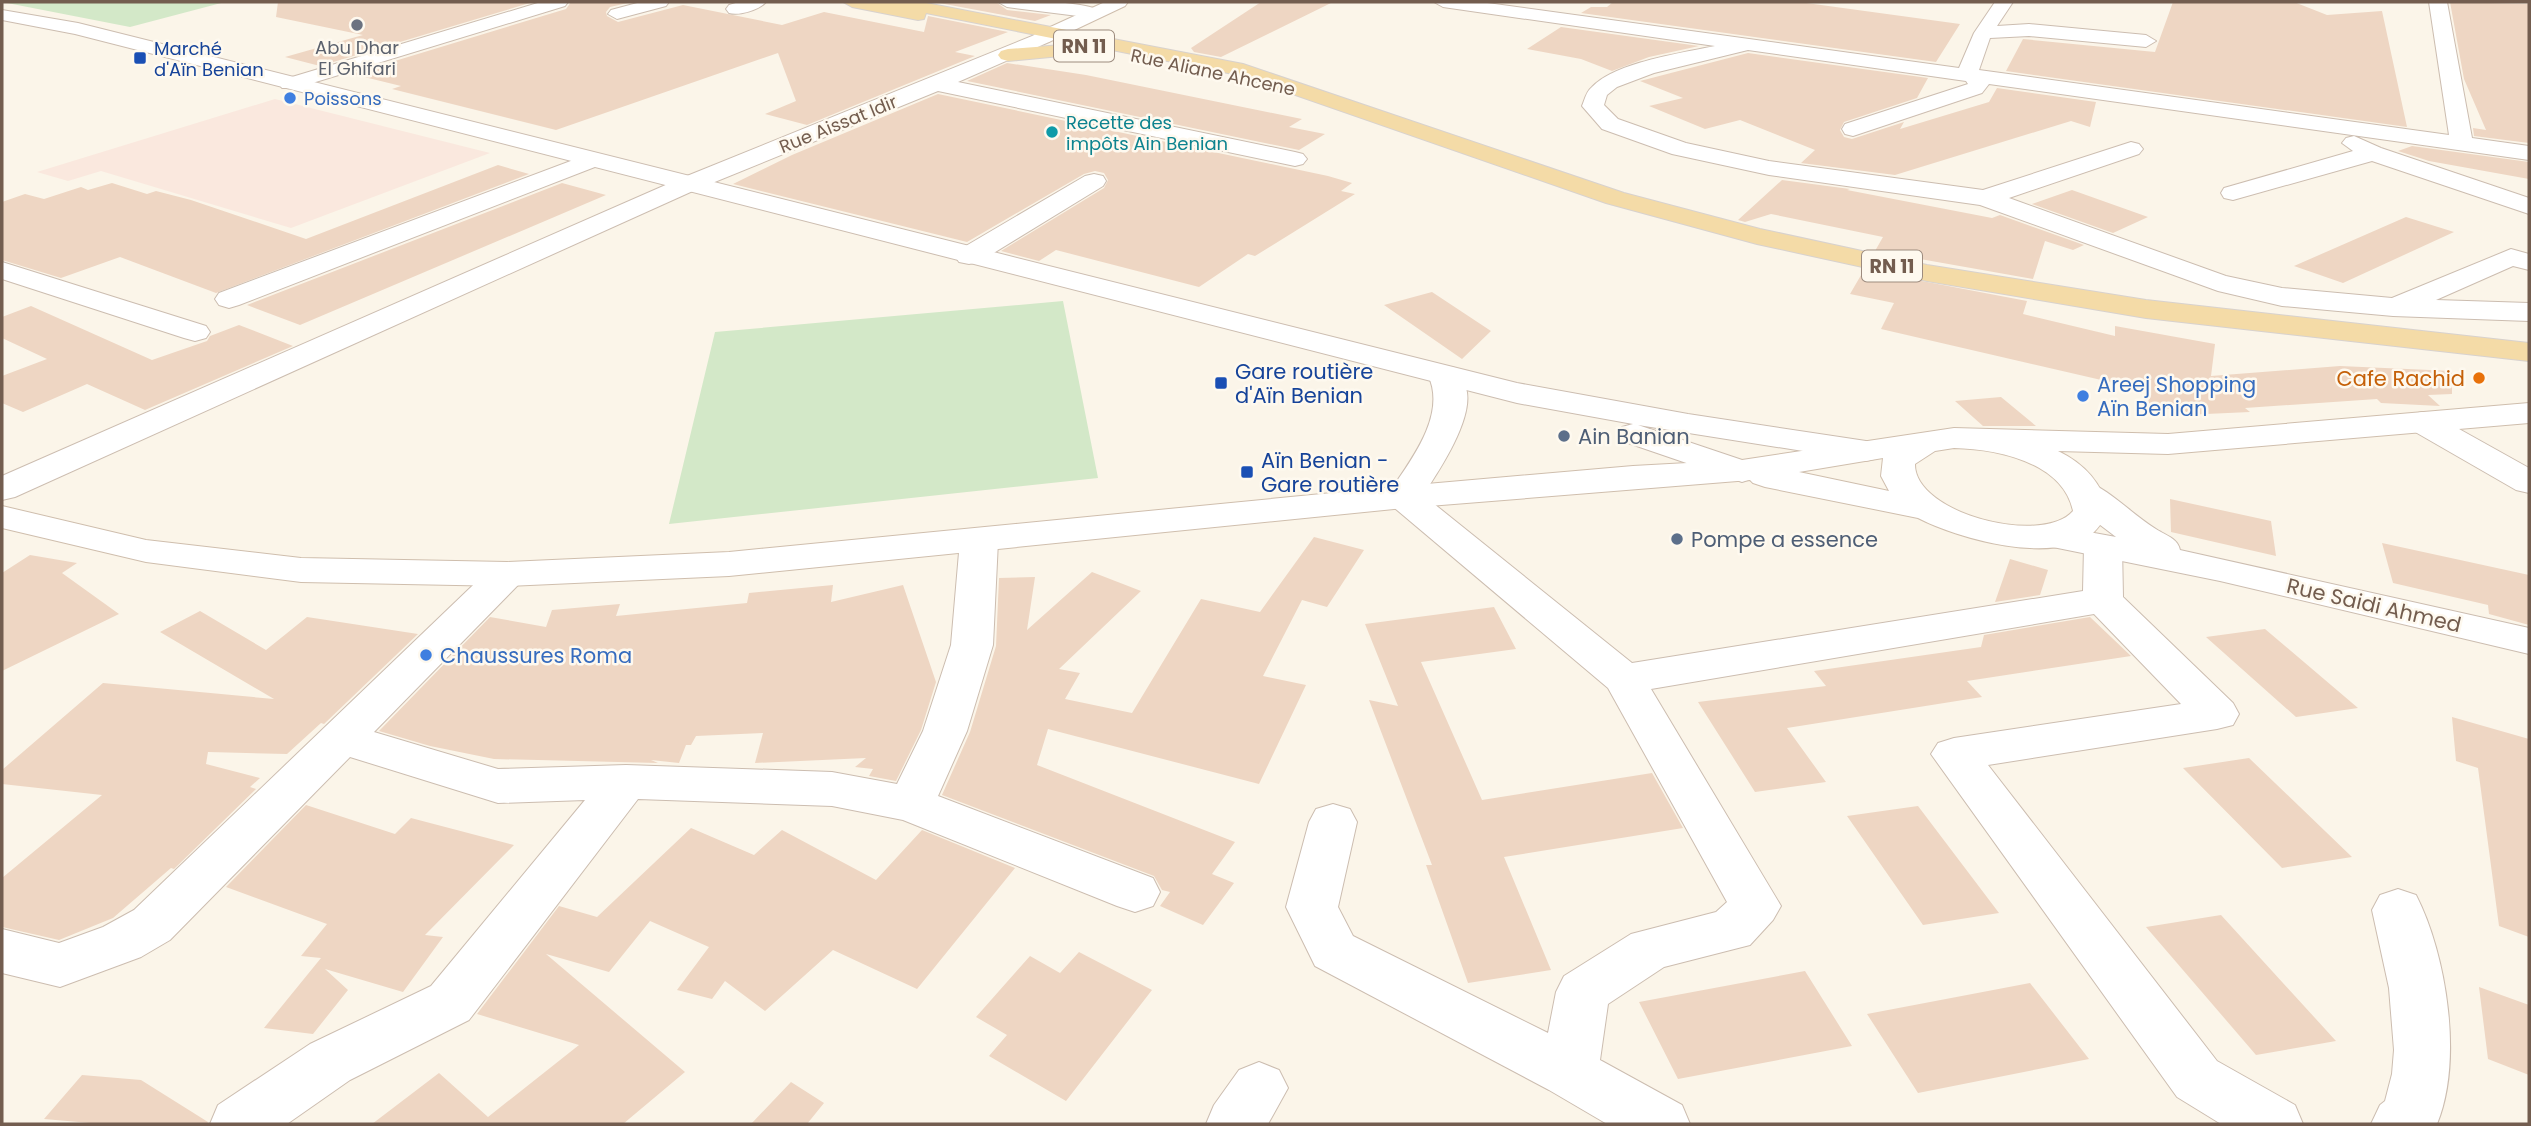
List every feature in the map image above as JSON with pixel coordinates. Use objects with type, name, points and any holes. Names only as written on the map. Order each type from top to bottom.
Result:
[{"type":"main road","name":"Rue Aliane Ahcene","points":[[852,2],[1005,26]]},
{"type":"main road","name":"Rue Aliane Ahcene","points":[[895,2],[1315,94],[1615,198],[1757,236],[1927,274],[2147,309],[2353,334],[2489,345]]},
{"type":"main road","points":[[1089,16],[1055,23],[1005,26],[1007,41],[1001,56],[1100,45]]},
{"type":"main road","points":[[1089,16],[1084,27],[1100,45]]},
{"type":"main road","name":"RN 11","points":[[2489,345],[2529,345]]},
{"type":"main road","name":"RN 11","points":[[2489,345],[2529,352]]},
{"type":"street","points":[[289,84],[559,2]]},
{"type":"street","points":[[651,2],[659,2]]},
{"type":"street","points":[[617,14],[659,2]]},
{"type":"street","points":[[735,9],[757,2]]},
{"type":"street","points":[[1007,2],[1089,16]]},
{"type":"street","name":"Rue Aissat Idir","points":[[2,489],[686,185],[936,84],[1119,2]]},
{"type":"street","points":[[1453,2],[2529,153]]},
{"type":"street","points":[[1853,129],[1975,89],[1979,84],[1968,69],[1983,33],[2004,2]]},
{"type":"street","points":[[2438,2],[2462,144]]},
{"type":"street","points":[[2,15],[78,29],[686,185],[1517,393],[1790,441],[1866,451]]},
{"type":"street","points":[[1629,28],[1646,15]]},
{"type":"street","points":[[1983,33],[2029,30],[2146,41]]},
{"type":"street","points":[[1750,44],[1656,66],[1626,76],[1599,91],[1593,106],[1610,124],[1681,149],[1769,168],[1985,198],[2218,283],[2283,297],[2393,307],[2529,312]]},
{"type":"street","points":[[936,84],[1295,159]]},
{"type":"street","points":[[2334,127],[2343,137],[2373,153],[2524,203]]},
{"type":"street","points":[[1985,198],[2131,149]]},
{"type":"street","points":[[2233,194],[2373,153]]},
{"type":"street","points":[[229,299],[592,160]]},
{"type":"street","points":[[969,256],[1094,181]]},
{"type":"street","points":[[2393,307],[2511,257],[2529,262]]},
{"type":"street","points":[[2,270],[195,332]]},
{"type":"street","points":[[1404,497],[1428,461],[1444,426],[1452,393],[1444,375]]},
{"type":"street","points":[[1517,393],[1742,471],[1930,510]]},
{"type":"street","points":[[2,517],[146,551],[301,570],[507,574],[729,564],[1404,497],[1633,477],[1742,471],[1954,438],[2168,444],[2529,413]]},
{"type":"street","points":[[2422,422],[2529,482]]},
{"type":"street","points":[[1927,441],[1908,449],[1898,461],[1898,477],[1909,494],[1930,510],[1958,524],[1990,533],[2022,537],[2051,536],[2220,569]]},
{"type":"street","points":[[1987,441],[2016,447],[2042,457],[2065,471],[2104,512],[2129,530],[2160,547],[2220,569]]},
{"type":"street","points":[[2084,490],[2099,469],[2131,455],[2168,444]]},
{"type":"street","points":[[2051,536],[2078,528],[2091,512],[2084,490]]},
{"type":"street","points":[[1404,497],[1624,679],[1755,906],[1732,930],[1650,949],[1583,992],[1569,1072]]},
{"type":"street","points":[[911,804],[945,731],[972,645],[979,541]]},
{"type":"street","points":[[2103,547],[2103,600],[2217,714],[1954,754],[2197,1079],[2274,1124]]},
{"type":"street","name":"Rue Saidi Ahmed","points":[[2220,569],[2529,640]]},
{"type":"street","points":[[2,951],[60,965],[122,942],[152,925],[339,737],[507,574]]},
{"type":"street","points":[[1624,679],[2103,600]]},
{"type":"street","points":[[339,737],[498,786],[626,782],[832,789],[911,804],[1135,892]]},
{"type":"street","points":[[239,1124],[330,1062],[450,1003],[626,782]]},
{"type":"street","points":[[1333,822],[1312,907],[1334,951],[1569,1072],[1661,1124]]},
{"type":"street","points":[[2398,910],[2405,932],[2418,1011],[2421,1067],[2409,1120],[2401,1124]]},
{"type":"shaded area","points":[[275,99],[490,153],[291,228],[101,171],[68,181],[37,172]]},
{"type":"green space","points":[[2,2],[225,2],[130,27]]},
{"type":"green space","points":[[1063,301],[1098,478],[669,524],[715,332]]},
{"type":"building","points":[[278,2],[533,2],[320,66],[285,57],[363,35],[276,17]]},
{"type":"building","points":[[571,2],[632,2],[610,7],[606,12],[607,16],[618,22],[683,5],[782,25],[824,12],[924,32],[928,16],[1008,32],[955,52],[975,56],[807,125],[765,114],[796,101],[778,53],[556,130],[392,89],[401,86],[352,74],[566,9]]},
{"type":"building","points":[[934,2],[996,2],[1007,10],[1051,15],[1035,21]]},
{"type":"building","points":[[1261,2],[1333,2],[1221,57],[1194,52],[1191,48]]},
{"type":"building","points":[[1613,2],[1799,2],[1960,24],[1936,62],[1581,13],[1591,7],[1607,7]]},
{"type":"building","points":[[2173,2],[2294,2],[2327,15],[2382,11],[2407,127],[2006,71],[2023,39],[2155,52]]},
{"type":"building","points":[[2450,2],[2529,4],[2529,143],[2474,136],[2473,128],[2486,130],[2464,79]]},
{"type":"building","points":[[1561,27],[1699,46],[1649,57],[1612,71],[1581,59],[1527,49]]},
{"type":"building","points":[[1748,53],[1928,78],[1917,98],[1844,122],[1840,130],[1844,137],[1852,139],[1904,122],[1900,129],[1989,102],[1997,88],[2096,102],[2090,127],[2071,121],[1895,175],[1801,163],[1815,150],[1740,120],[1705,129],[1649,106],[1683,98],[1640,81]]},
{"type":"building","points":[[1007,63],[1086,75],[1302,119],[1289,127],[1325,134],[1299,150],[967,81]]},
{"type":"building","points":[[938,94],[1328,176],[1352,183],[1341,191],[1355,194],[1255,256],[1248,254],[1199,287],[1056,250],[1039,261],[1001,251],[1104,188],[1108,180],[1104,173],[1095,171],[1084,174],[967,242],[733,184],[792,155]]},
{"type":"building","points":[[2412,146],[2529,162],[2529,179],[2429,161],[2398,151]]},
{"type":"building","points":[[498,165],[529,174],[216,293],[120,257],[61,278],[2,260],[2,202],[25,194],[44,199],[81,187],[88,190],[112,183],[147,194],[156,191],[191,200],[306,239]]},
{"type":"building","points":[[1782,180],[1850,189],[1847,190],[1992,218],[2000,215],[2084,245],[2073,250],[2045,241],[2033,279],[1875,251],[1883,237],[1771,214],[1745,222],[1738,220]]},
{"type":"building","points":[[562,183],[606,195],[300,325],[247,305]]},
{"type":"building","points":[[2072,190],[2148,217],[2113,233],[2032,204]]},
{"type":"building","points":[[2406,217],[2454,232],[2343,283],[2294,266]]},
{"type":"building","points":[[1864,270],[2027,301],[2023,314],[2115,336],[2115,326],[2215,344],[2211,376],[2340,366],[2452,371],[2452,394],[2428,395],[2440,406],[2381,403],[2377,399],[2245,408],[2250,412],[2184,415],[2176,408],[2148,411],[2149,391],[1881,329],[1894,303],[1850,294]]},
{"type":"building","points":[[1432,292],[1491,331],[1462,359],[1384,305]]},
{"type":"building","points":[[31,306],[152,360],[207,341],[210,336],[239,325],[293,346],[145,410],[87,384],[23,412],[2,403],[2,376],[47,359],[2,338],[2,317]]},
{"type":"building","points":[[2001,397],[2036,426],[1983,426],[1955,401]]},
{"type":"building","points":[[2170,499],[2271,521],[2276,556],[2171,532]]},
{"type":"building","points":[[1314,537],[1364,550],[1327,607],[1302,600],[1263,676],[1306,685],[1259,784],[1048,729],[1037,765],[1235,842],[1212,874],[1234,883],[1203,925],[1160,906],[1170,892],[1162,890],[1154,876],[942,795],[970,732],[996,646],[999,578],[1035,577],[1027,630],[1092,572],[1141,591],[1059,669],[1080,673],[1065,699],[1132,713],[1201,599],[1260,612]]},
{"type":"building","points":[[2382,543],[2529,575],[2529,625],[2489,614],[2488,605],[2393,583]]},
{"type":"building","points":[[30,555],[77,563],[62,573],[119,614],[2,671],[2,573]]},
{"type":"building","points":[[2010,559],[2048,570],[2040,595],[1995,602]]},
{"type":"building","points":[[833,585],[831,602],[903,585],[936,682],[921,730],[896,781],[869,776],[873,769],[855,767],[866,758],[755,763],[763,733],[696,736],[691,745],[686,745],[679,763],[651,760],[658,763],[494,759],[430,746],[379,731],[490,617],[546,627],[552,610],[620,604],[616,616],[747,603],[749,593]]},
{"type":"building","points":[[1494,607],[1516,649],[1421,662],[1482,800],[1652,773],[1683,828],[1504,857],[1551,970],[1468,983],[1426,865],[1432,865],[1369,700],[1398,706],[1365,624]]},
{"type":"building","points":[[200,611],[266,650],[307,617],[418,634],[324,724],[321,723],[287,754],[208,752],[206,764],[260,778],[250,787],[256,789],[174,869],[171,868],[113,918],[59,940],[2,927],[2,878],[102,795],[2,784],[2,770],[103,683],[274,699],[160,632]]},
{"type":"building","points":[[2090,617],[2131,656],[1967,681],[1982,697],[1787,728],[1826,782],[1755,792],[1698,702],[1826,686],[1814,671],[1981,647],[1984,635]]},
{"type":"building","points":[[2265,629],[2358,708],[2296,717],[2206,637]]},
{"type":"building","points":[[2452,717],[2529,739],[2529,937],[2499,926],[2478,768],[2456,761]]},
{"type":"building","points":[[2249,758],[2352,857],[2282,868],[2183,768]]},
{"type":"building","points":[[306,805],[395,834],[411,818],[514,845],[425,935],[443,937],[403,992],[325,969],[348,990],[313,1034],[264,1028],[321,958],[301,956],[327,924],[226,887]]},
{"type":"building","points":[[1918,806],[1999,913],[1923,925],[1847,816]]},
{"type":"building","points":[[691,828],[754,855],[782,830],[876,880],[922,830],[1015,868],[917,989],[833,950],[765,1011],[725,981],[712,999],[677,990],[709,947],[650,921],[609,972],[546,954],[685,1072],[623,1124],[372,1124],[439,1073],[488,1117],[579,1045],[477,1014],[559,906],[597,917]]},
{"type":"building","points":[[2221,915],[2336,1041],[2256,1055],[2146,927]]},
{"type":"building","points":[[1079,952],[1152,990],[1066,1101],[989,1056],[1007,1035],[976,1017],[1030,956],[1060,973]]},
{"type":"building","points":[[1805,971],[1852,1046],[1678,1079],[1639,1002]]},
{"type":"building","points":[[2030,983],[2089,1059],[1918,1093],[1867,1014]]},
{"type":"building","points":[[2479,987],[2529,1005],[2529,1075],[2488,1059]]},
{"type":"building","points":[[82,1075],[141,1080],[208,1122],[102,1124],[44,1119]]},
{"type":"building","points":[[791,1082],[824,1103],[807,1124],[751,1124]]},
{"type":"place","name":"Abu Dhar El Ghifari","points":[[357,25]]},
{"type":"place","name":"Marché d'Aïn Benian","points":[[140,58]]},
{"type":"place","name":"Poissons","points":[[290,98]]},
{"type":"place","name":"Recette des impôts Ain Benian","points":[[1052,132]]},
{"type":"place","name":"Cafe Rachid","points":[[2479,378]]},
{"type":"place","name":"Gare routière d'Aïn Benian","points":[[1221,383]]},
{"type":"place","name":"Areej Shopping Aïn Benian","points":[[2083,396]]},
{"type":"place","name":"Ain Banian","points":[[1564,436]]},
{"type":"place","name":"Aïn Benian - Gare routière","points":[[1247,472]]},
{"type":"place","name":"Pompe a essence","points":[[1677,539]]},
{"type":"place","name":"Chaussures Roma","points":[[426,655]]}]
